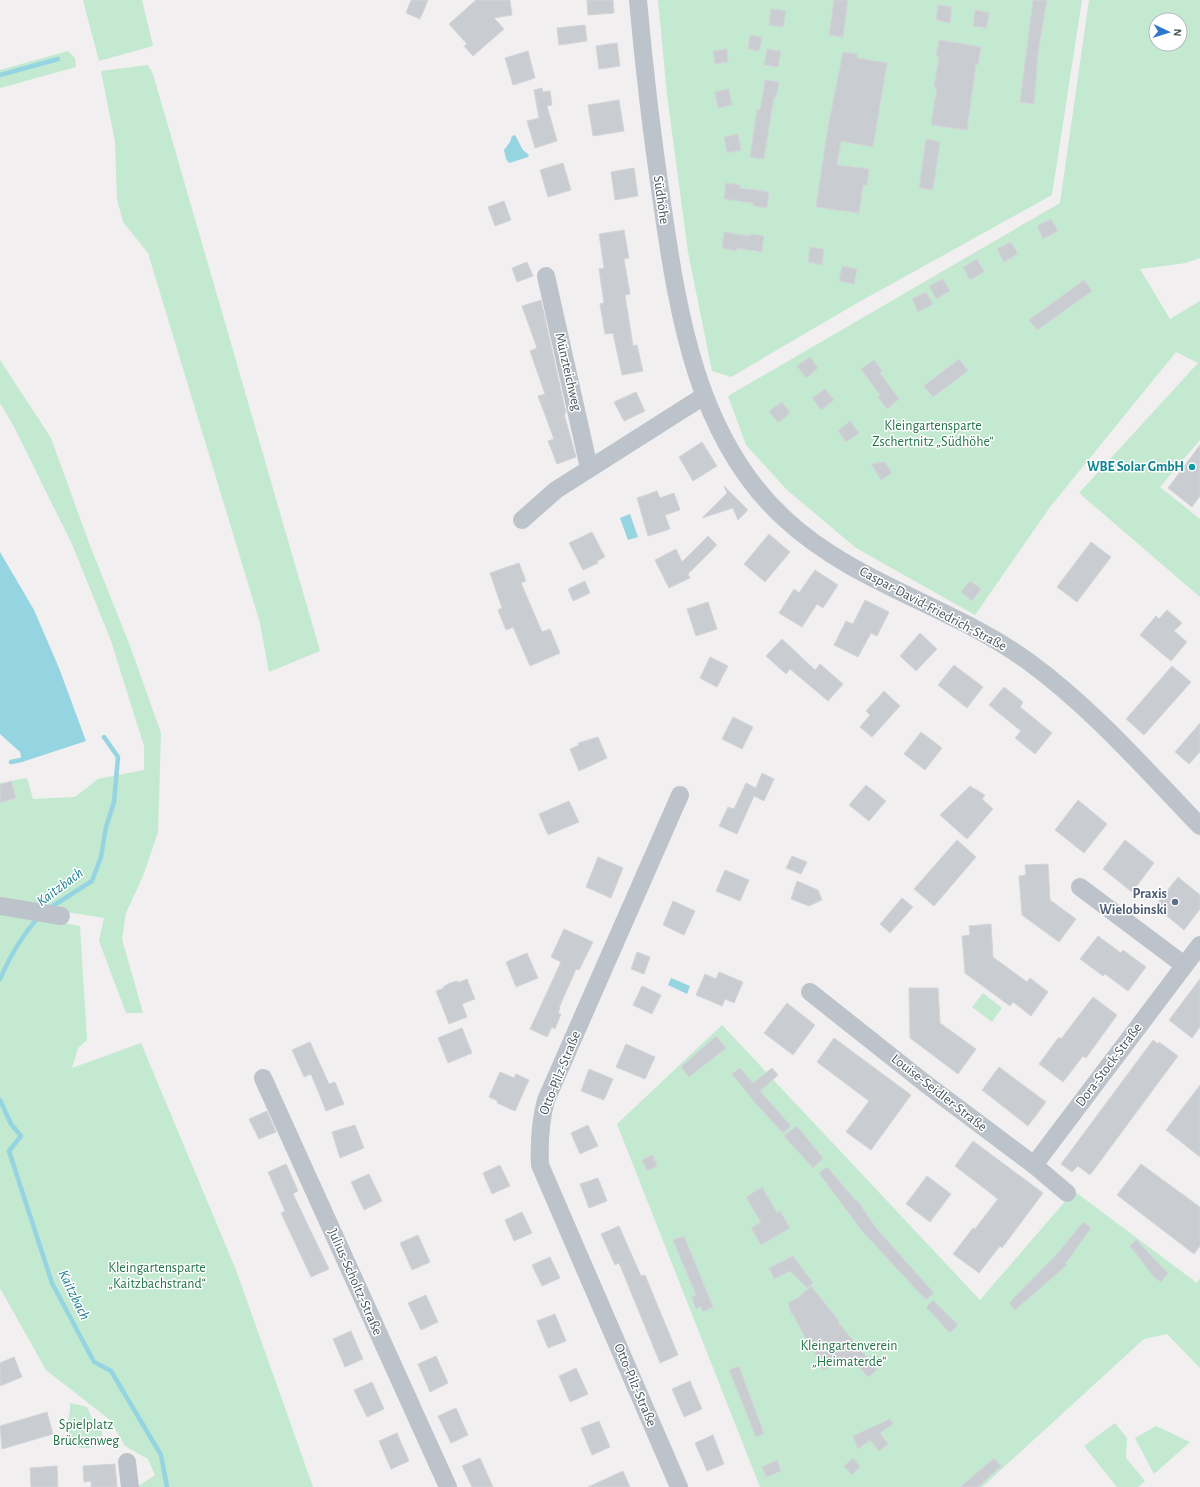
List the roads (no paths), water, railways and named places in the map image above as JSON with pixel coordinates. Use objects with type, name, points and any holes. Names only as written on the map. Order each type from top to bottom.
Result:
[{"type":"street","name":"Südhöhe","points":[[638,0],[646,88],[670,258],[691,353],[704,396]]},
{"type":"street","name":"Münzteichweg","points":[[546,276],[590,468]]},
{"type":"street","points":[[522,520],[556,490],[704,396]]},
{"type":"street","name":"Caspar-David-Friedrich-Straße","points":[[704,396],[733,455],[759,492],[784,519],[840,560],[984,633],[1030,662],[1092,715],[1200,826]]},
{"type":"street","name":"Otto-Pilz-Straße","points":[[679,1487],[540,1165],[538,1140],[546,1100],[680,795]]},
{"type":"street","points":[[1080,887],[1184,965]]},
{"type":"street","points":[[0,906],[61,916]]},
{"type":"street","name":"Dora-Stock-Straße","points":[[1034,1165],[1200,945]]},
{"type":"street","name":"Louise-Seidler-Straße","points":[[810,992],[933,1089],[1034,1165],[1068,1194]]},
{"type":"street","name":"Julius-Scholtz-Straße","points":[[263,1078],[448,1487]]},
{"type":"street","points":[[127,1462],[130,1487]]},
{"type":"water","points":[[515,135],[523,150],[529,155],[528,157],[509,163],[506,159],[504,150],[510,142],[512,136]]},
{"type":"water","points":[[630,514],[638,537],[628,540],[620,518]]},
{"type":"water","points":[[0,552],[34,610],[59,668],[86,741],[22,762],[20,752],[0,734]]},
{"type":"water","points":[[671,978],[690,986],[687,994],[668,985]]},
{"type":"waterway","points":[[0,75],[58,59]]},
{"type":"waterway","name":"Kaitzbach","points":[[48,909],[92,881],[101,857],[106,827],[114,802],[118,757],[104,737]]},
{"type":"waterway","points":[[11,762],[21,760]]},
{"type":"waterway","name":"Kaitzbach","points":[[0,979],[17,946],[39,917]]},
{"type":"waterway","name":"Kaitzbach","points":[[0,1100],[11,1124],[21,1136],[9,1151],[52,1283],[94,1362],[111,1371],[161,1455],[167,1487]]},
{"type":"place","name":"WBE Solar GmbH","points":[[1192,467]]},
{"type":"place","name":"Praxis Wielobinski","points":[[1175,902]]},
{"type":"park label","name":"Kleingartensparte Zschertnitz „Südhöhe“","points":[[933,434]]},
{"type":"park label","name":"Kleingartensparte „Kaitzbachstrand“","points":[[157,1276]]},
{"type":"park label","name":"Kleingartenverein „Heimaterde“","points":[[849,1354]]},
{"type":"park label","name":"Spielplatz Brückenweg","points":[[86,1434]]}]
